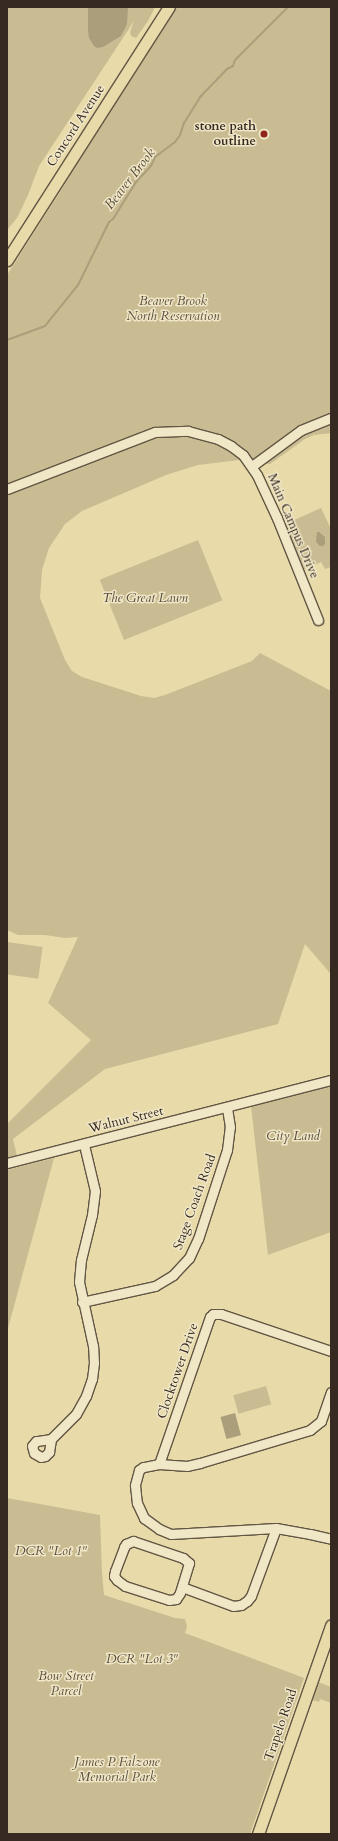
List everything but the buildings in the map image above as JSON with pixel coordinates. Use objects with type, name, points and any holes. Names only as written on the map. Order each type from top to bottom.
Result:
[{"type":"main road","name":"Concord Avenue","points":[[7,260],[169,7]]},
{"type":"main road","name":"Trapelo Road","points":[[258,1834],[328,1644],[331,1625]]},
{"type":"street","points":[[7,490],[155,432],[188,431],[218,439],[231,446],[252,466],[301,430],[331,418]]},
{"type":"street","name":"Main Campus Drive","points":[[252,466],[277,518],[318,620]]},
{"type":"street","name":"Walnut Street","points":[[7,1164],[331,1080]]},
{"type":"street","name":"Stage Coach Road","points":[[82,1302],[155,1286],[173,1275],[189,1258],[198,1239],[227,1150],[230,1127],[227,1108]]},
{"type":"street","points":[[51,1439],[76,1414],[86,1396],[92,1379],[94,1363],[93,1346],[82,1302],[79,1282],[81,1260],[92,1215],[95,1191],[84,1145]]},
{"type":"street","name":"Clocktower Drive","points":[[159,1464],[212,1314],[221,1314],[331,1351]]},
{"type":"street","points":[[331,1392],[321,1421],[310,1430],[187,1466],[159,1464],[143,1467],[139,1470],[135,1485],[140,1512],[150,1524],[171,1534],[254,1528],[276,1528],[331,1539]]},
{"type":"street","points":[[182,1587],[233,1606],[241,1605],[251,1596],[276,1528]]},
{"type":"street","points":[[134,1541],[186,1560],[189,1566],[182,1587],[179,1597],[169,1600],[121,1583],[114,1576],[126,1544],[134,1541]]},
{"type":"green space","points":[[7,7],[155,7],[148,21],[136,38],[131,36],[130,32],[134,21],[39,166],[17,218],[7,230]]},
{"type":"green space","name":"Beaver Brook North Reservation","points":[[175,7],[331,7],[331,433],[314,435],[305,439],[270,464],[239,460],[198,465],[166,475],[82,511],[65,524],[49,548],[42,570],[40,598],[65,660],[72,671],[82,677],[141,696],[154,698],[165,695],[252,661],[260,653],[331,691],[331,968],[330,973],[305,944],[278,1024],[105,1069],[13,1139],[17,1156],[7,1159],[7,1124],[91,1040],[48,1003],[78,937],[65,938],[45,935],[18,935],[7,930],[7,275],[65,184],[63,182]]},
{"type":"green space","points":[[321,508],[331,529],[331,567],[325,569],[321,562],[303,570],[283,525]]},
{"type":"green space","name":"The Great Lawn","points":[[198,540],[222,600],[124,640],[100,580]]},
{"type":"green space","points":[[7,942],[43,947],[38,979],[7,974]]},
{"type":"green space","name":"City Land","points":[[331,1085],[331,1232],[268,1255],[251,1106]]},
{"type":"green space","points":[[54,1158],[7,1332],[7,1170]]},
{"type":"green space","points":[[266,1386],[271,1404],[239,1414],[233,1395]]},
{"type":"green space","points":[[7,1498],[100,1515],[104,1595],[175,1618],[185,1619],[187,1626],[185,1633],[304,1678],[250,1834],[7,1834]]},
{"type":"green space","points":[[318,1682],[331,1687],[331,1703],[320,1699],[319,1702],[312,1700]]},
{"type":"shaded area","points":[[88,7],[128,7],[127,24],[121,36],[103,47],[97,48],[94,46],[89,38]]},
{"type":"shaded area","points":[[317,532],[325,537],[325,544],[323,546],[320,546],[316,542]]},
{"type":"shaded area","points":[[235,1413],[241,1435],[226,1439],[221,1417]]},
{"type":"waterway","name":"Beaver Brook","points":[[7,340],[45,326],[78,285],[109,222],[113,219],[136,182],[151,166],[155,157],[175,142],[180,135],[184,123],[200,97],[227,69],[233,66],[235,60],[288,7]]},
{"type":"place","name":"stone path outline","points":[[264,134]]},
{"type":"park label","name":"DCR \"Lot 1\"","points":[[51,1551]]},
{"type":"park label","name":"DCR \"Lot 3\"","points":[[142,1659]]},
{"type":"park label","name":"Bow Street Parcel","points":[[66,1684]]},
{"type":"park label","name":"James P. Falzone Memorial Park","points":[[117,1770]]}]
